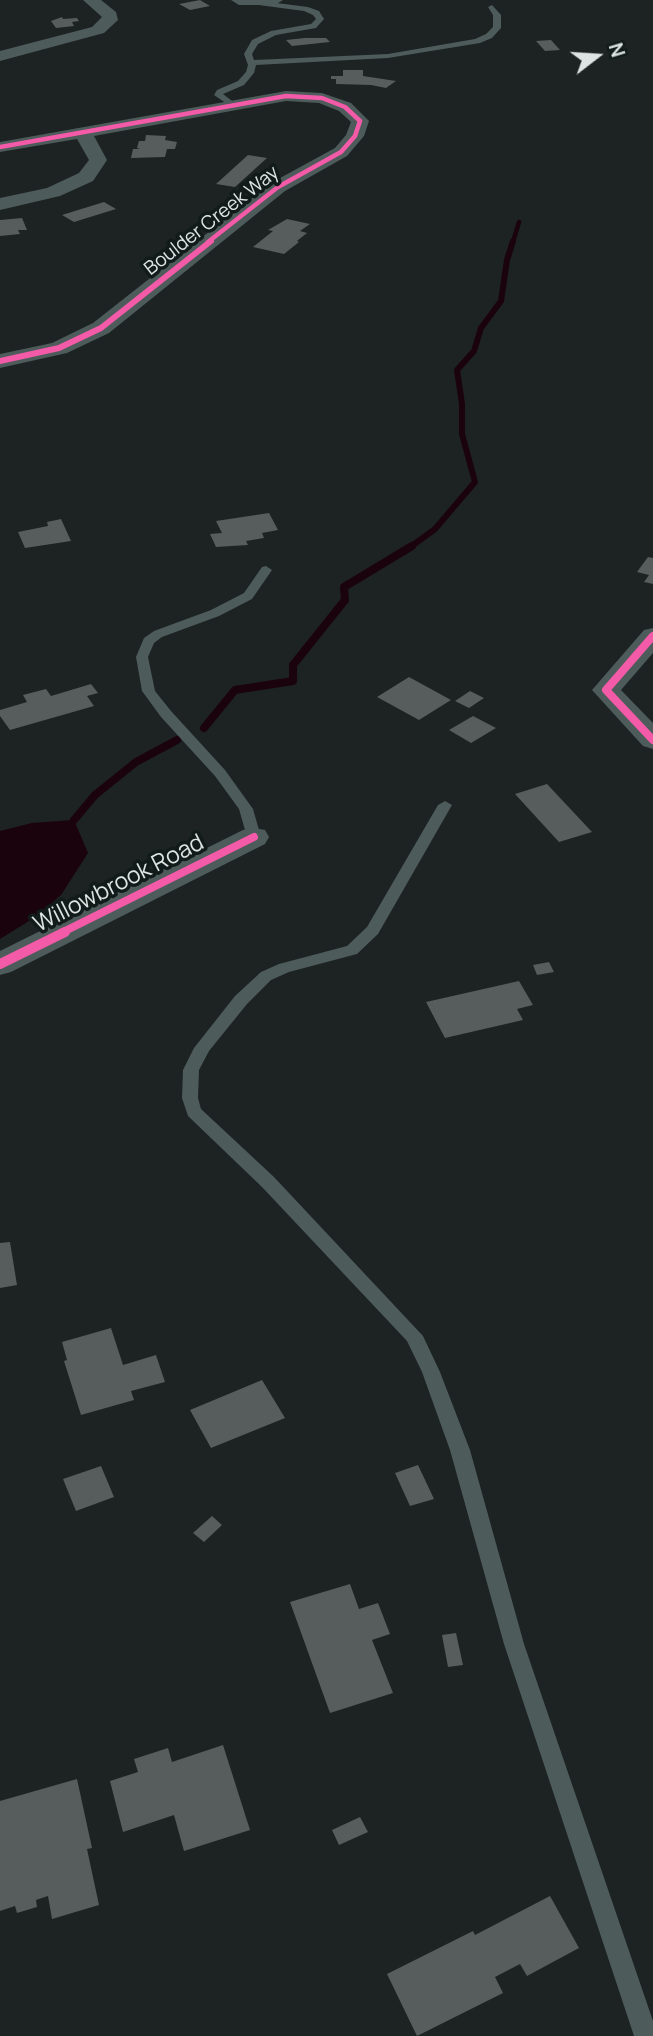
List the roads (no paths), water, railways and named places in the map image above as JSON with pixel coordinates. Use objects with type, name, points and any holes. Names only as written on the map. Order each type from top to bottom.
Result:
[{"type":"street","points":[[0,56],[98,30],[110,20],[110,15],[91,0]]},
{"type":"street","points":[[245,1],[275,0]]},
{"type":"street","name":"Boulder Creek Way","points":[[0,148],[286,96],[322,97],[345,107],[360,121],[355,136],[341,152],[278,187],[101,328],[59,348],[0,361]]},
{"type":"street","points":[[0,204],[53,192],[86,177],[98,160],[89,141],[81,133]]},
{"type":"street","points":[[653,636],[606,690],[653,740]]},
{"type":"street","name":"Willowbrook Road","points":[[0,964],[58,938],[178,873],[254,837]]},
{"type":"lane","points":[[233,106],[218,95],[241,83],[250,73],[248,54],[262,36],[313,26],[320,19],[316,13],[305,9],[245,1]]},
{"type":"lane","points":[[251,63],[388,56],[477,41],[489,36],[496,28],[497,15],[492,7]]},
{"type":"lane","points":[[254,837],[246,809],[220,773],[166,714],[149,691],[142,657],[148,641],[158,634],[215,613],[248,596],[266,569]]},
{"type":"lane","points":[[445,805],[373,930],[352,950],[284,968],[266,976],[241,1000],[202,1048],[191,1070],[190,1098],[194,1112],[268,1182],[414,1336],[432,1372],[460,1450],[514,1644],[646,2036]]},
{"type":"waterway","points":[[513,242],[519,222]]},
{"type":"waterway","points":[[410,547],[435,529],[475,482],[462,434],[462,404],[457,370],[474,351],[481,328],[501,301],[507,260],[513,241]]},
{"type":"waterway","points":[[204,728],[235,690],[293,681],[293,665],[345,600],[344,587],[410,547]]},
{"type":"waterway","points":[[74,820],[95,795],[136,762],[177,740]]}]
